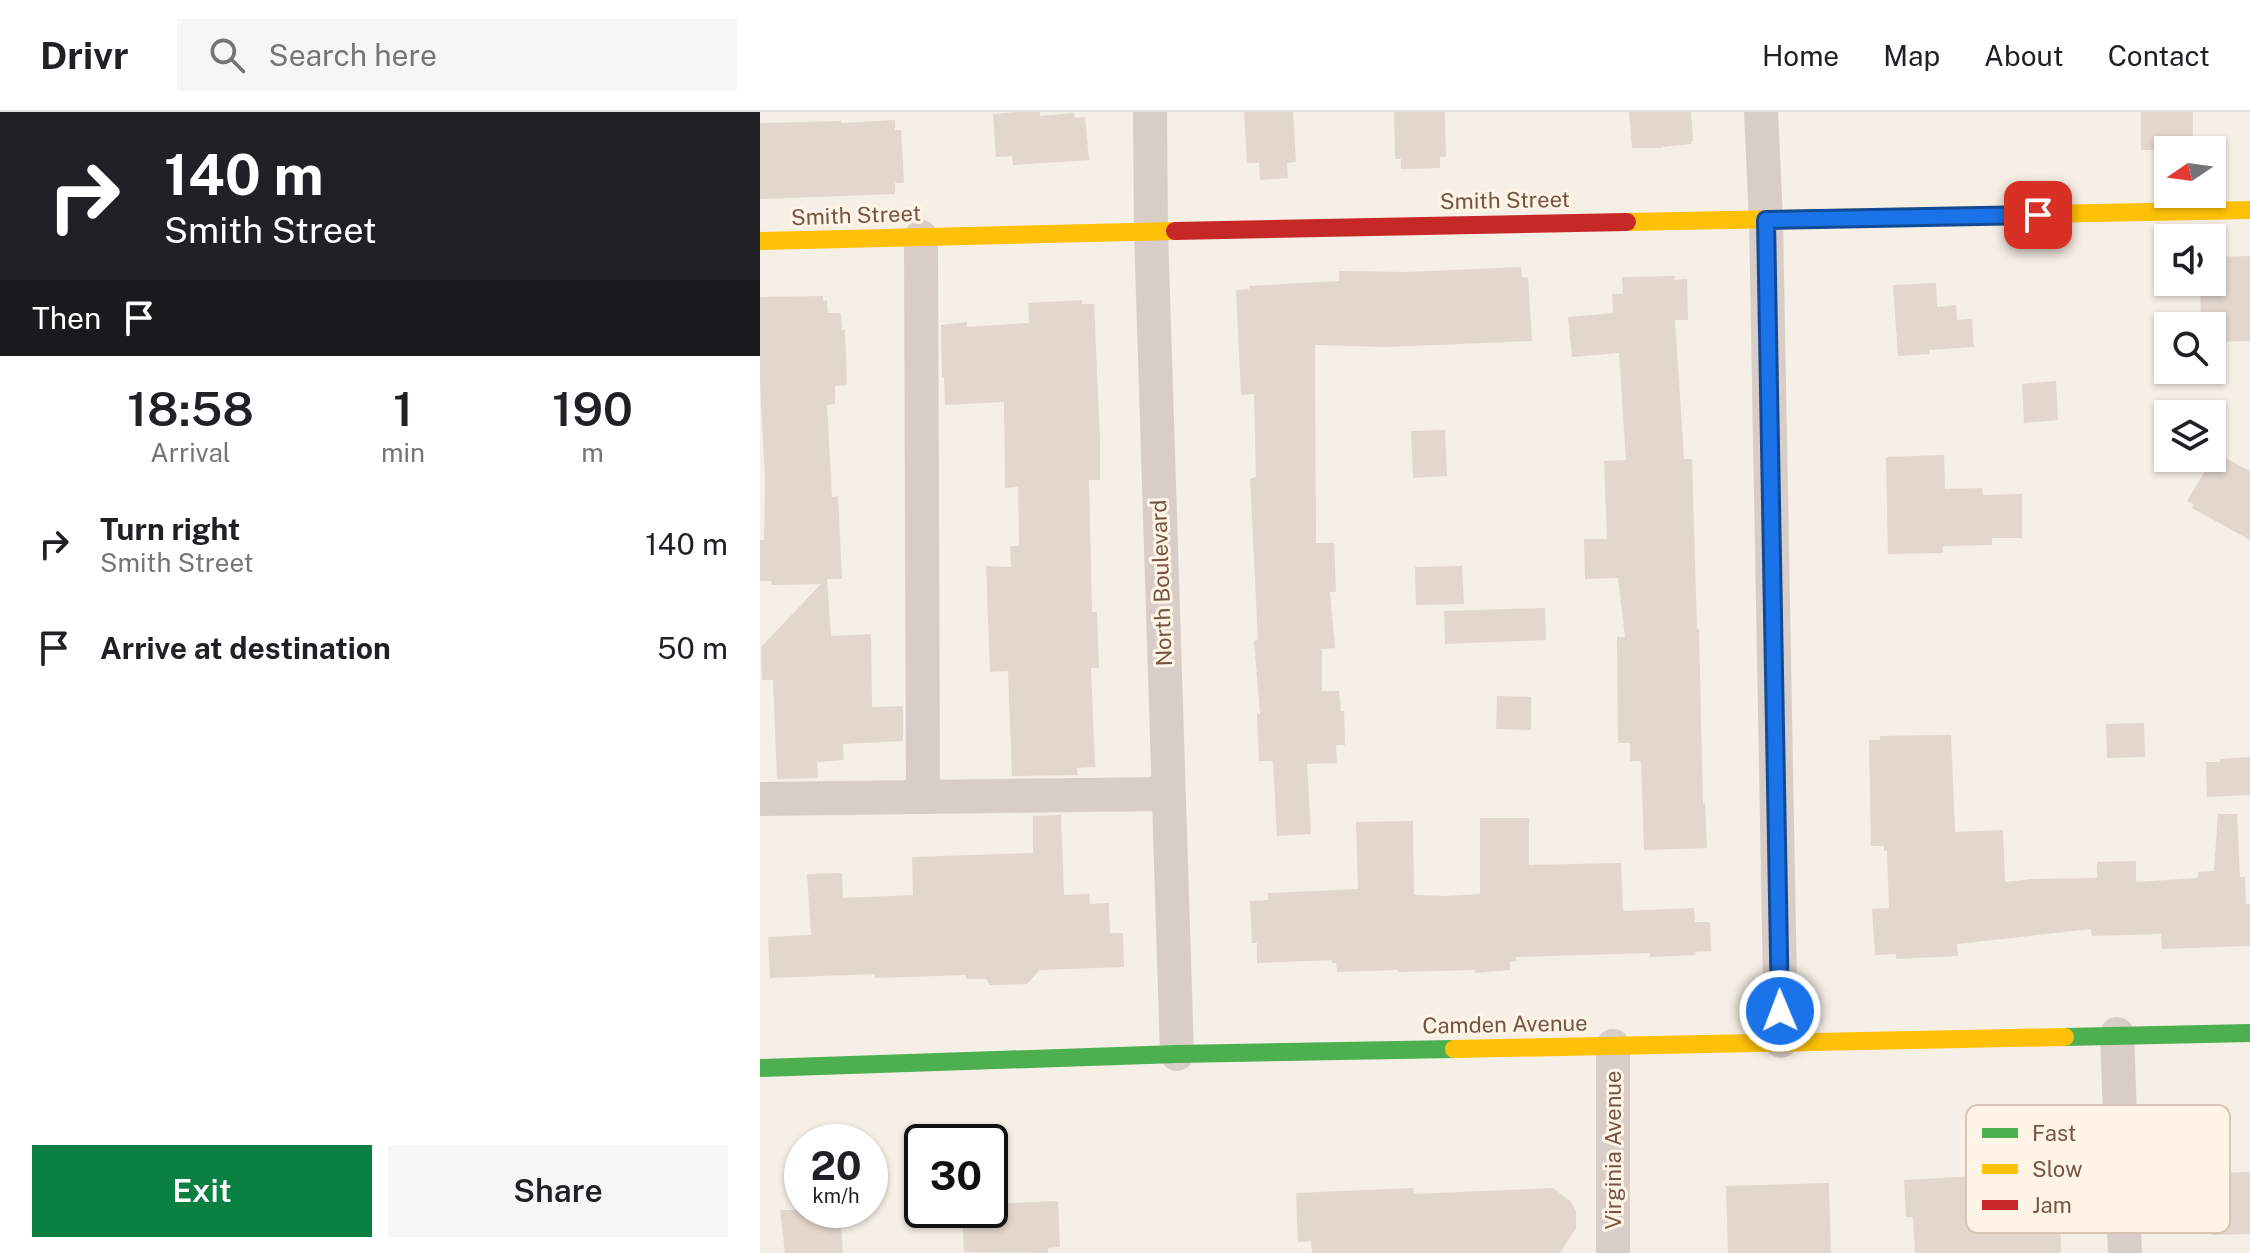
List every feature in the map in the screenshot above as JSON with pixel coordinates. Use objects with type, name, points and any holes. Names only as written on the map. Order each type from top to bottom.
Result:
[{"type":"street","name":"North Boulevard","points":[[1150,112],[1151,231],[1177,1054]]},
{"type":"street","points":[[1761,112],[1766,220],[1781,1041]]},
{"type":"street","name":"Smith Street","points":[[760,241],[2250,210]]},
{"type":"street","points":[[921,237],[923,797]]},
{"type":"street","points":[[760,799],[1168,794]]},
{"type":"street","name":"Camden Avenue","points":[[760,1068],[1177,1054],[2250,1033]]},
{"type":"street","points":[[2117,1034],[2120,1105]]},
{"type":"street","name":"Virginia Avenue","points":[[1613,1046],[1613,1253]]},
{"type":"street","points":[[2124,1233],[2125,1253]]},
{"type":"building","points":[[1040,112],[1040,116],[1074,113],[1075,118],[1085,117],[1089,160],[1013,165],[1012,156],[996,157],[993,114]]},
{"type":"building","points":[[1244,112],[1293,112],[1296,162],[1287,163],[1288,178],[1260,180],[1259,163],[1247,163]]},
{"type":"building","points":[[1394,112],[1445,112],[1446,157],[1440,157],[1440,168],[1401,169],[1401,159],[1395,159]]},
{"type":"building","points":[[1629,112],[1691,112],[1692,144],[1632,148]]},
{"type":"building","points":[[2141,112],[2193,112],[2193,136],[2154,136],[2154,150],[2141,150]]},
{"type":"building","points":[[895,120],[895,130],[901,130],[904,183],[895,183],[895,194],[760,199],[760,123]]},
{"type":"building","points":[[2250,256],[2250,341],[2226,342],[2226,312],[2201,312],[2200,296],[2226,296],[2226,257]]},
{"type":"building","points":[[1521,267],[1522,278],[1528,277],[1532,341],[1386,347],[1315,345],[1316,543],[1334,543],[1336,592],[1330,592],[1335,648],[1322,649],[1322,691],[1339,691],[1341,711],[1344,711],[1345,745],[1336,745],[1337,763],[1307,764],[1311,834],[1277,836],[1273,761],[1259,761],[1257,714],[1260,714],[1254,641],[1258,640],[1250,479],[1256,477],[1254,394],[1241,395],[1236,290],[1249,289],[1249,286],[1339,281],[1339,271],[1407,272]]},
{"type":"building","points":[[1675,276],[1674,280],[1687,279],[1688,320],[1675,320],[1684,459],[1692,459],[1707,848],[1644,850],[1641,761],[1630,761],[1630,743],[1618,743],[1617,637],[1625,637],[1618,578],[1585,579],[1584,539],[1607,539],[1604,461],[1626,460],[1619,353],[1572,357],[1568,317],[1613,313],[1612,294],[1623,294],[1622,277]]},
{"type":"building","points":[[1936,283],[1937,307],[1956,305],[1957,320],[1972,319],[1974,347],[1898,356],[1893,285]]},
{"type":"building","points":[[823,296],[823,301],[827,300],[828,313],[841,313],[842,330],[845,330],[847,385],[835,386],[835,404],[827,405],[832,497],[838,496],[842,579],[827,579],[831,636],[871,634],[872,707],[903,706],[903,741],[843,744],[844,760],[817,762],[818,778],[777,779],[773,680],[762,680],[761,647],[821,584],[772,585],[771,581],[760,581],[765,480],[760,297]]},
{"type":"building","points":[[1082,300],[1082,304],[1094,304],[1100,440],[1100,480],[1089,480],[1092,612],[1097,612],[1099,668],[1091,668],[1095,767],[1077,768],[1078,775],[1012,776],[1008,671],[990,672],[986,566],[1011,567],[1010,546],[1019,546],[1018,487],[1005,488],[1004,402],[945,405],[941,325],[967,322],[967,327],[1029,323],[1028,303]]},
{"type":"building","points":[[2056,381],[2058,420],[2024,423],[2022,384]]},
{"type":"building","points":[[1445,430],[1447,476],[1413,478],[1411,431]]},
{"type":"building","points":[[1944,455],[1945,489],[1982,488],[1983,495],[2022,494],[2022,538],[1992,538],[1992,545],[1943,546],[1943,553],[1888,554],[1886,457]]},
{"type":"building","points":[[2226,458],[2250,471],[2250,540],[2192,508],[2194,505],[2187,501],[2205,472],[2226,472]]},
{"type":"building","points":[[1462,566],[1464,604],[1416,605],[1415,567]]},
{"type":"building","points":[[1545,608],[1546,640],[1445,644],[1444,611]]},
{"type":"building","points":[[1497,696],[1531,697],[1531,730],[1496,729]]},
{"type":"building","points":[[2144,723],[2145,757],[2107,758],[2106,724]]},
{"type":"building","points":[[1951,735],[1955,832],[2003,830],[2005,882],[2097,878],[2097,862],[2136,861],[2136,882],[2198,878],[2198,872],[2214,871],[2218,814],[2237,814],[2240,877],[2245,877],[2246,904],[2250,904],[2250,946],[2162,949],[2161,934],[2092,936],[2091,929],[1957,944],[1958,956],[1896,959],[1896,954],[1875,955],[1872,909],[1889,908],[1887,851],[1884,851],[1884,846],[1871,846],[1869,740],[1880,740],[1880,736]]},
{"type":"building","points":[[2250,757],[2250,795],[2207,797],[2206,762]]},
{"type":"building","points":[[1061,815],[1064,895],[1089,894],[1090,904],[1109,903],[1110,933],[1123,933],[1124,967],[1040,970],[1027,984],[990,985],[986,979],[966,979],[966,975],[770,978],[768,937],[811,935],[807,874],[842,873],[843,898],[913,895],[912,857],[1033,853],[1033,816]]},
{"type":"building","points":[[1480,818],[1529,818],[1529,865],[1621,863],[1623,911],[1694,908],[1695,922],[1710,922],[1711,951],[1695,952],[1696,955],[1650,957],[1650,953],[1516,957],[1516,961],[1510,962],[1510,970],[1475,973],[1475,970],[1337,972],[1336,963],[1332,960],[1257,963],[1257,943],[1252,943],[1250,901],[1268,900],[1268,893],[1358,889],[1356,822],[1413,821],[1414,895],[1447,896],[1480,894]]},
{"type":"building","points":[[2230,1172],[2250,1172],[2250,1234],[2212,1235],[2230,1233]]},
{"type":"building","points":[[1966,1176],[1966,1233],[2061,1233],[2061,1253],[1915,1253],[1913,1217],[1906,1217],[1904,1180]]},
{"type":"building","points":[[1829,1183],[1831,1253],[1728,1253],[1726,1186]]},
{"type":"building","points":[[1413,1188],[1414,1194],[1553,1188],[1570,1201],[1576,1211],[1576,1228],[1560,1253],[1312,1253],[1311,1241],[1298,1242],[1296,1193]]},
{"type":"building","points":[[1058,1201],[1060,1247],[1048,1248],[1048,1253],[964,1252],[963,1228],[1008,1228],[1008,1203]]},
{"type":"building","points":[[780,1210],[784,1210],[784,1228],[841,1228],[843,1253],[785,1253]]},
{"type":"traffic: fast","points":[[2065,1037],[2250,1033]]},
{"type":"traffic: fast","points":[[760,1068],[1177,1054],[1454,1049]]},
{"type":"traffic: slow","points":[[1627,222],[2250,210]]},
{"type":"traffic: slow","points":[[760,241],[1175,231]]},
{"type":"traffic: slow","points":[[1454,1049],[2065,1037]]},
{"type":"traffic: jam","points":[[1175,231],[1627,222]]},
{"type":"route","points":[[1780,1011],[1766,220],[2038,215]]}]
